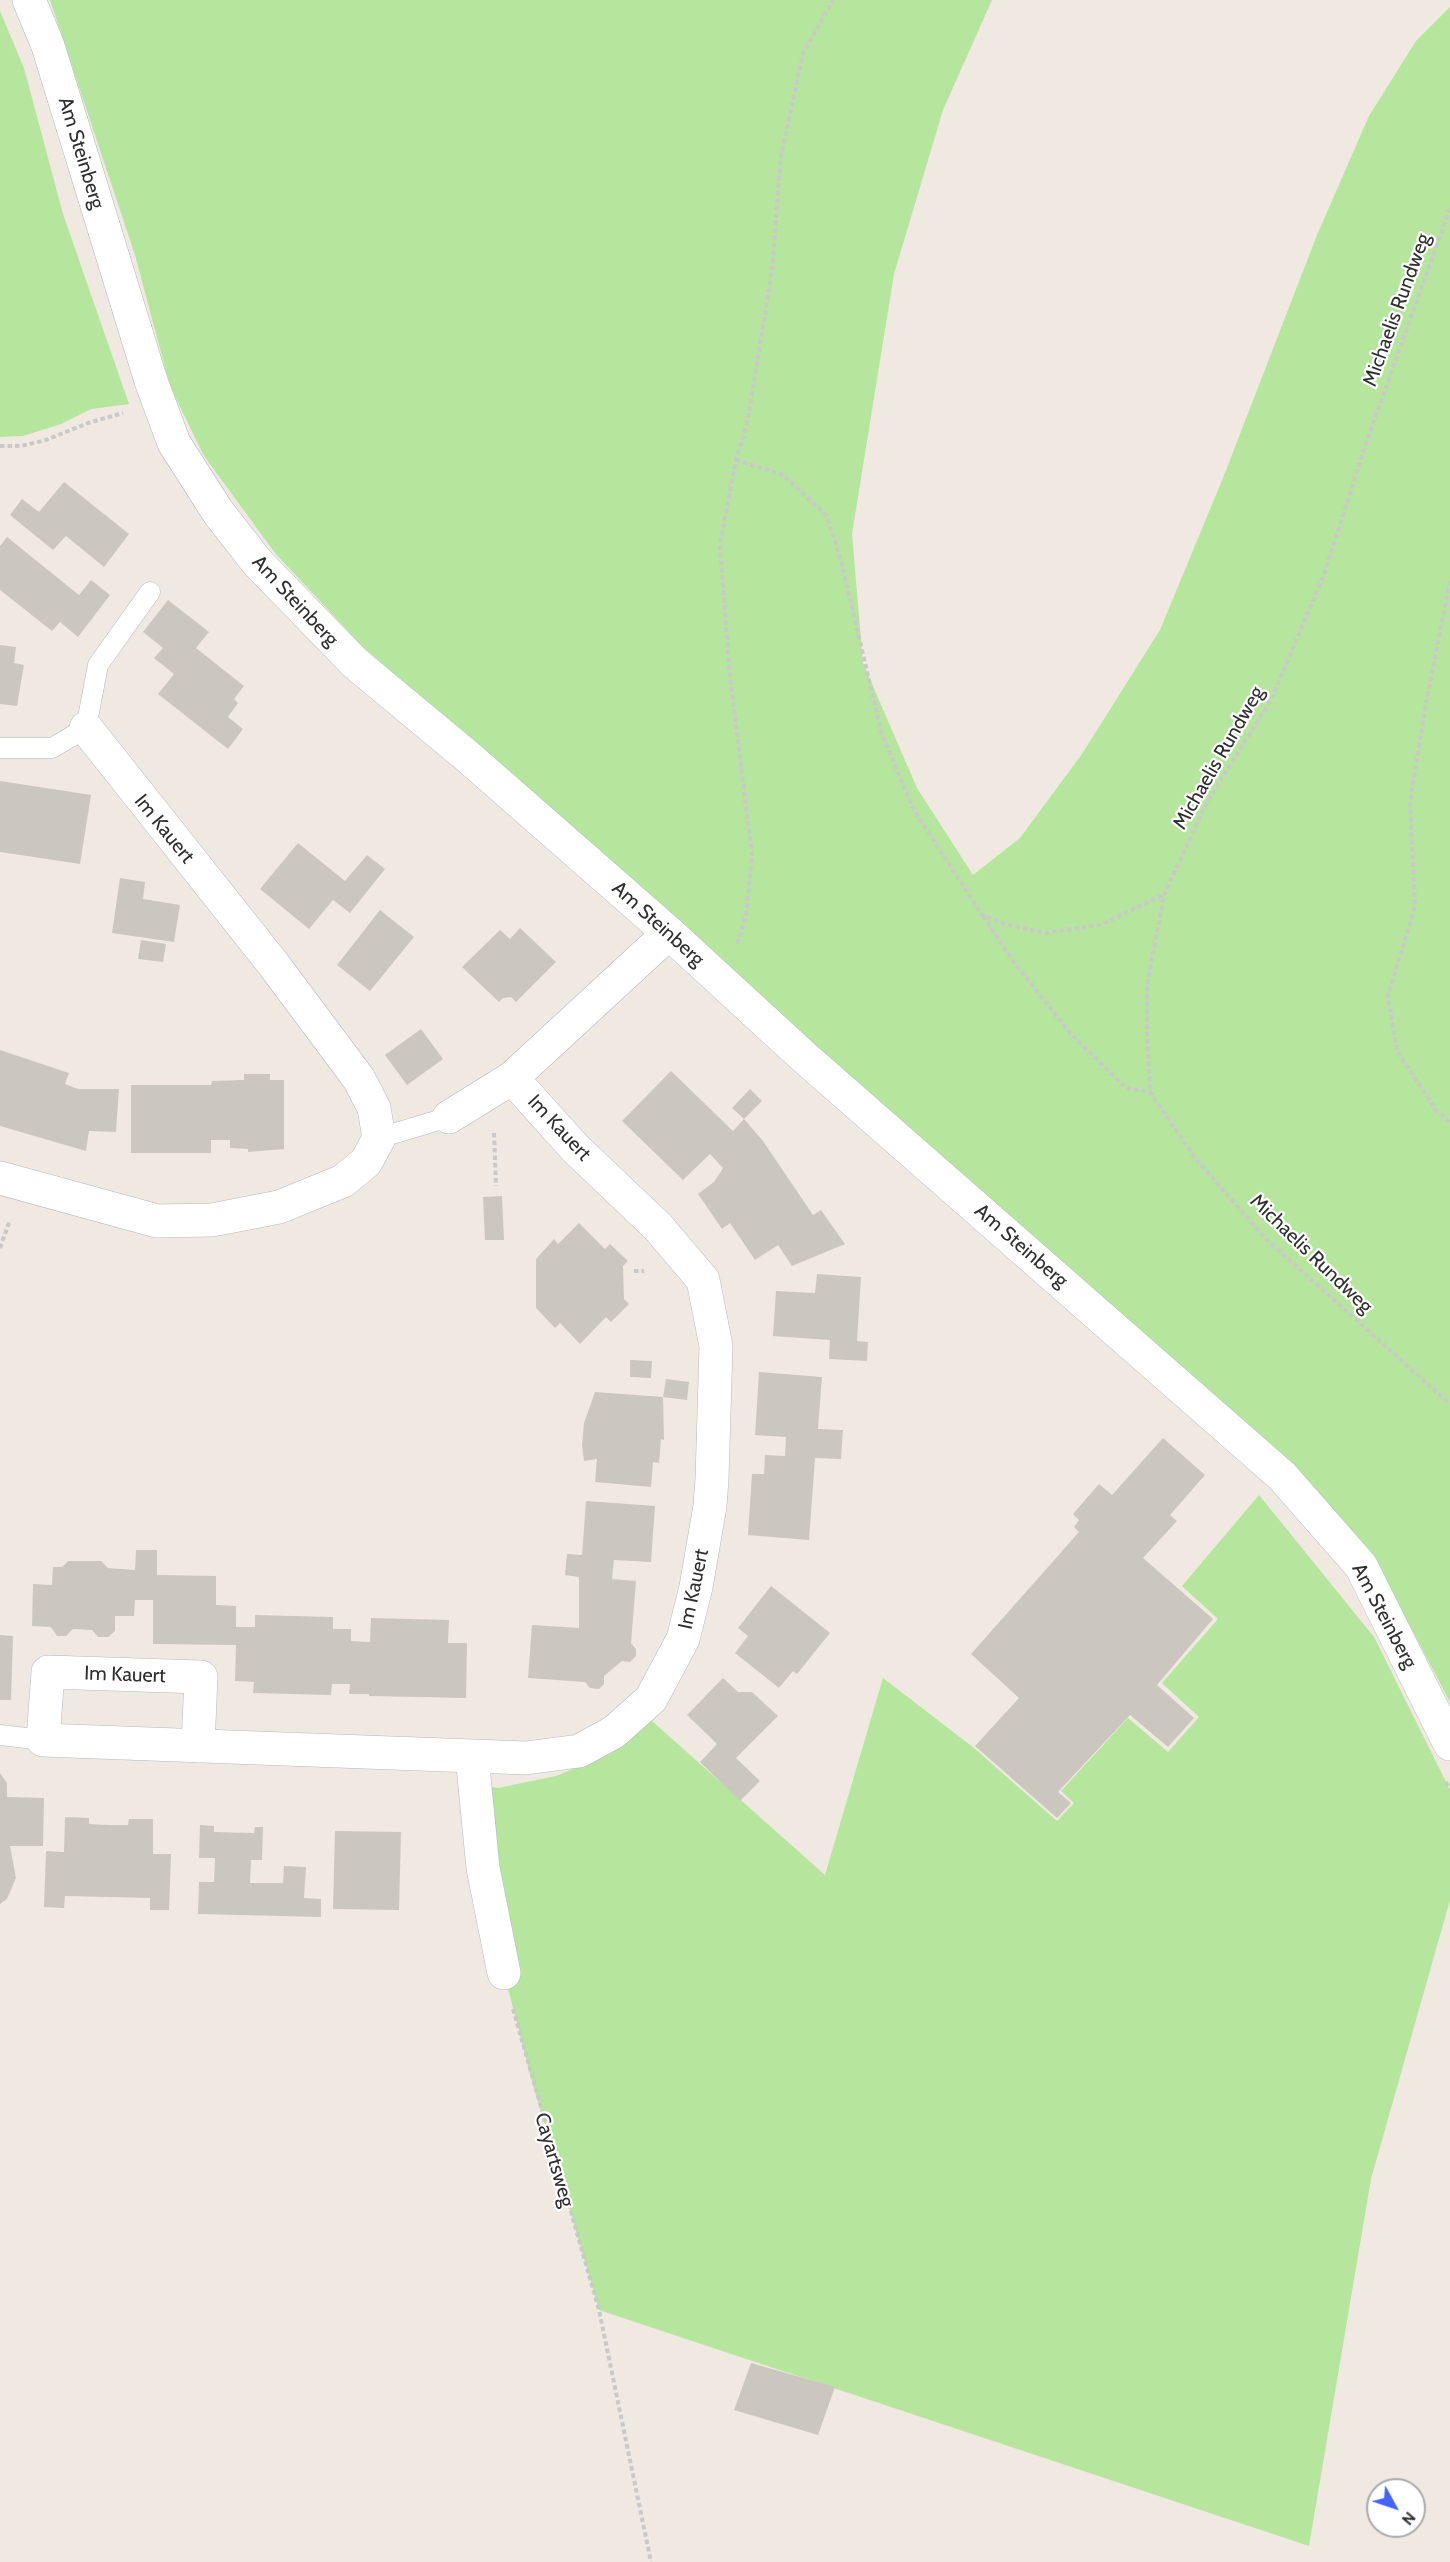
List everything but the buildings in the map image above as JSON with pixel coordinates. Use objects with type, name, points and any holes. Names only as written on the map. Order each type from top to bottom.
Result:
[{"type":"street","name":"Am Steinberg","points":[[29,0],[48,46],[151,381],[174,443],[218,512],[257,562],[355,663],[467,756],[669,933],[1282,1476],[1361,1566],[1450,1744]]},
{"type":"street","name":"Im Kauert","points":[[86,728],[274,965],[359,1079],[374,1108],[379,1138]]},
{"type":"street","name":"Im Kauert","points":[[448,1118],[512,1078],[669,933]]},
{"type":"street","name":"Im Kauert","points":[[198,1746],[201,1677],[48,1672],[44,1740],[198,1746],[526,1758],[579,1751],[614,1732],[651,1699],[686,1629],[696,1587],[712,1479],[716,1347],[703,1280],[658,1227],[575,1148],[512,1078]]},
{"type":"street","points":[[0,1178],[157,1221],[212,1220],[279,1207],[343,1181],[366,1162],[379,1138]]},
{"type":"street","points":[[472,1756],[483,1868],[504,1973]]},
{"type":"lane","points":[[0,748],[52,748],[86,728],[98,665],[150,592]]},
{"type":"lane","name":"Im Kauert","points":[[379,1138],[448,1118]]},
{"type":"lane","name":"Im Kauert","points":[[0,1735],[44,1740]]},
{"type":"path","points":[[725,984],[747,916],[752,855],[730,678],[720,545],[736,460],[747,424],[772,271],[781,157],[803,53],[833,0]]},
{"type":"path","name":"Michaelis Rundweg","points":[[1450,208],[1370,432],[1323,577],[1271,700],[1207,802],[1164,895],[1147,986],[1150,1092],[1195,1158],[1266,1239],[1450,1404]]},
{"type":"path","points":[[0,446],[21,446],[46,440],[88,423],[124,413]]},
{"type":"path","points":[[736,460],[783,475],[827,516],[842,565],[882,735],[914,810],[1013,961],[1070,1033],[1126,1088],[1150,1092]]},
{"type":"path","points":[[1450,581],[1425,709],[1410,802],[1415,906],[1388,996],[1397,1051],[1436,1110],[1450,1123]]},
{"type":"path","points":[[982,915],[1005,924],[1045,933],[1101,925],[1164,895]]},
{"type":"path","points":[[478,1098],[494,1124],[495,1186]]},
{"type":"path","name":"Cayartsweg","points":[[504,1973],[530,2074],[599,2310],[651,2562]]},
{"type":"green space","points":[[50,0],[992,0],[943,110],[894,274],[852,534],[863,663],[917,788],[973,875],[1020,838],[1082,754],[1160,630],[1223,478],[1317,235],[1369,116],[1416,41],[1450,7],[1450,1702],[1372,1554],[1287,1459],[1188,1372],[894,1125],[729,967],[362,646],[275,553],[204,456],[170,386],[135,255]]},
{"type":"green space","points":[[0,11],[24,68],[63,214],[129,404],[91,409],[61,424],[23,436],[0,437]]},
{"type":"green space","points":[[1259,1495],[1374,1637],[1450,1790],[1450,1900],[1371,2179],[1309,2546],[599,2310],[530,2074],[504,1973],[476,1784],[498,1788],[556,1776],[609,1754],[652,1721],[825,1875],[883,1678],[974,1748],[1057,1821],[1074,1803],[1061,1791],[1128,1718],[1168,1752],[1199,1717],[1162,1683],[1218,1619],[1182,1586]]}]
